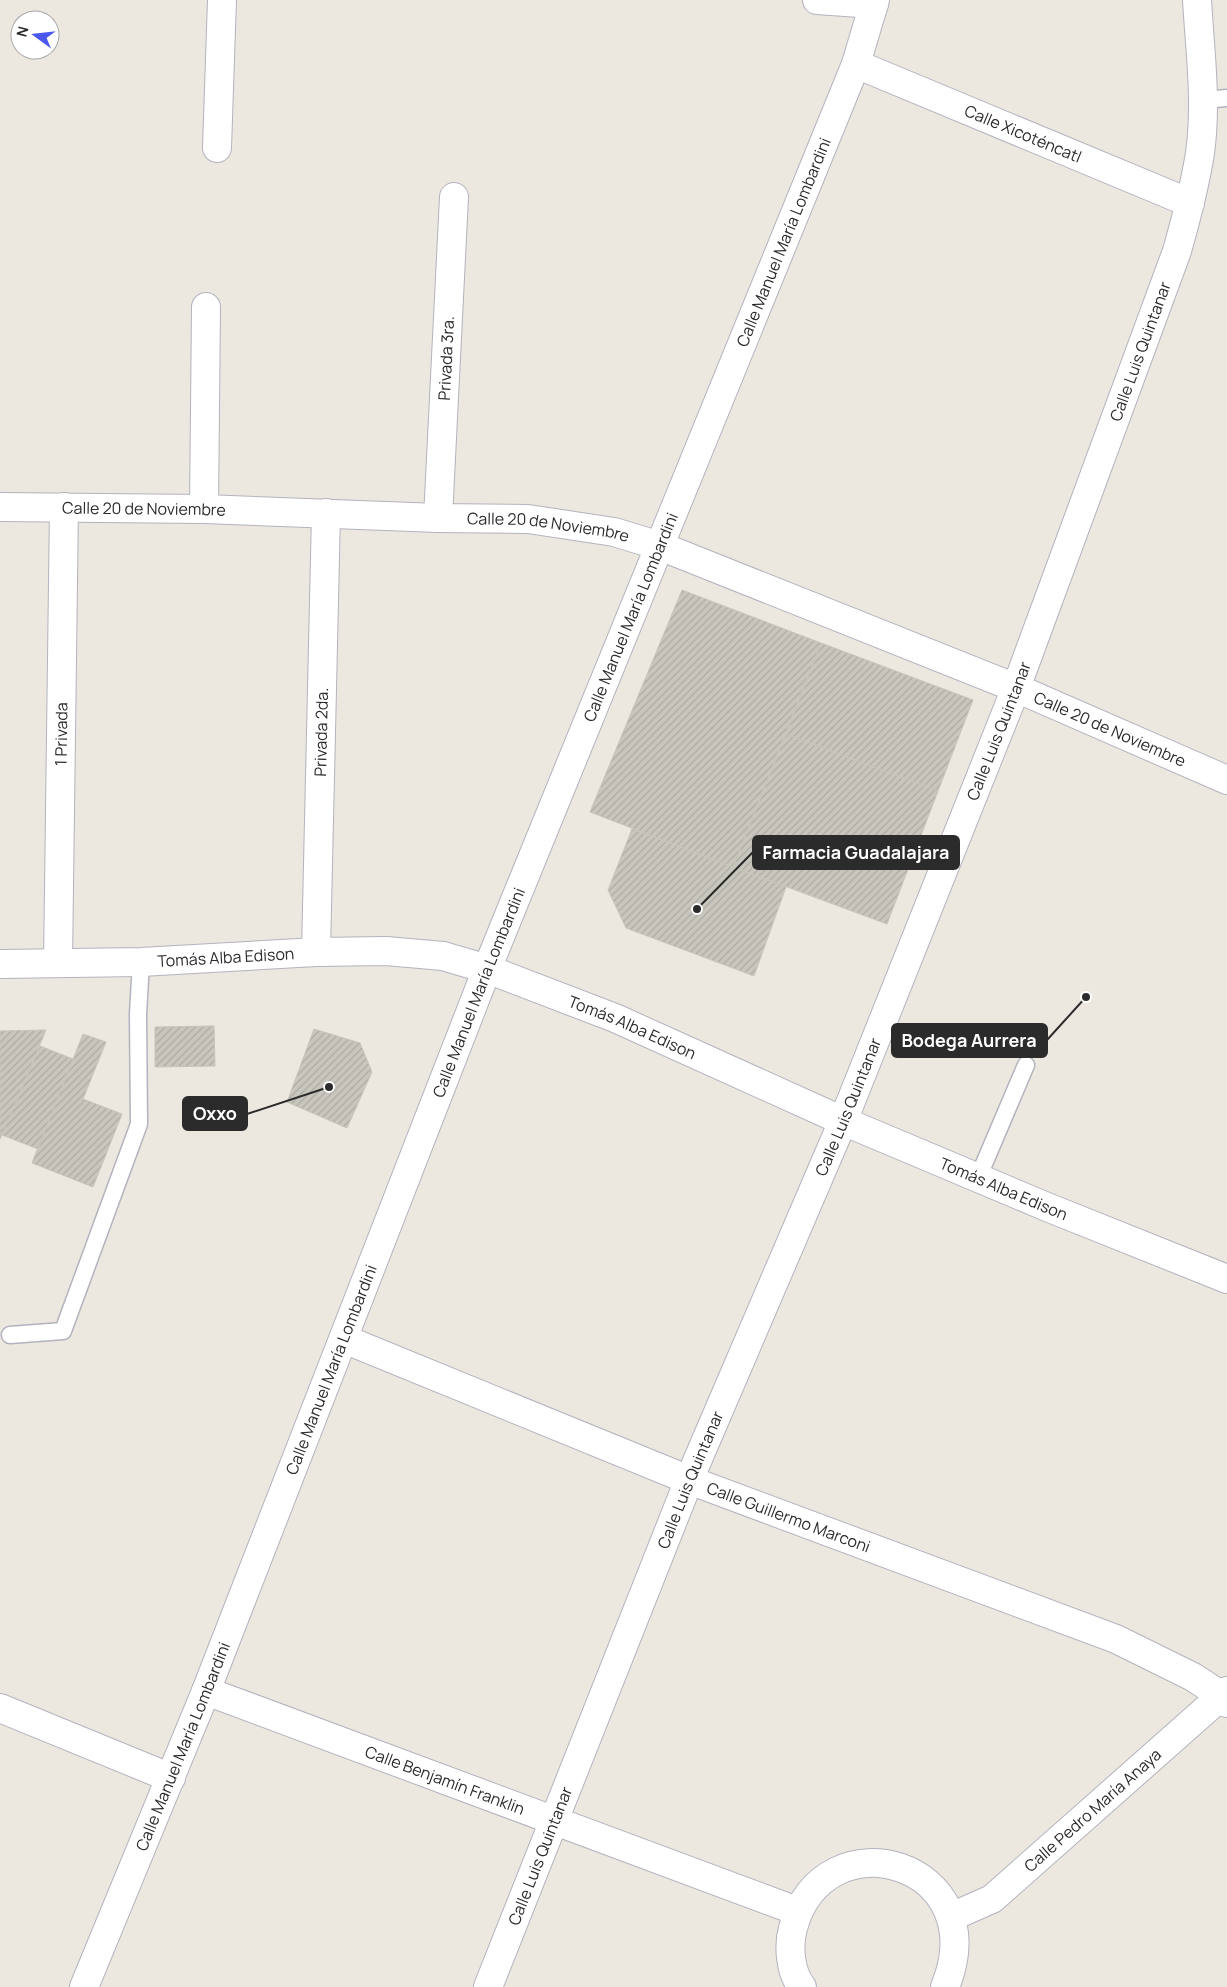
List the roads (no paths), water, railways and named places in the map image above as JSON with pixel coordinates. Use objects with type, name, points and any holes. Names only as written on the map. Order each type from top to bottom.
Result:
[{"type":"street","points":[[217,148],[222,0]]},
{"type":"street","points":[[817,0],[874,2]]},
{"type":"street","name":"Calle Luis Quintanar","points":[[488,1987],[689,1480],[843,1120],[1016,688],[1177,251],[1215,99],[1197,0]]},
{"type":"street","name":"Calle Manuel María Lombardini","points":[[84,1987],[206,1691],[487,969],[856,64],[874,2]]},
{"type":"street","name":"Calle Xicoténcatl","points":[[856,64],[1190,203]]},
{"type":"street","name":"Privada 3ra.","points":[[438,518],[454,197]]},
{"type":"street","points":[[204,509],[206,307]]},
{"type":"street","name":"Calle 20 de Noviembre","points":[[0,507],[64,506],[204,509],[438,518],[528,519],[614,532],[660,546],[1016,688],[1227,780]]},
{"type":"street","name":"1 Privada","points":[[58,962],[64,506]]},
{"type":"street","name":"Privada 2da.","points":[[316,952],[326,513]]},
{"type":"street","name":"Tomás Alba Edison","points":[[0,964],[141,962],[316,952],[386,951],[434,955],[487,969],[615,1018],[978,1178],[1227,1279]]},
{"type":"street","name":"Calle Guillermo Marconi","points":[[344,1339],[689,1480],[1116,1639],[1193,1677],[1225,1697]]},
{"type":"street","name":"Calle Benjamín Franklin","points":[[206,1691],[797,1911]]},
{"type":"street","name":"Calle Pedro María Anaya","points":[[951,1917],[992,1899],[1225,1697]]},
{"type":"street","points":[[0,1708],[171,1778]]},
{"type":"street","points":[[802,1987],[791,1960],[791,1935],[797,1911],[813,1888],[836,1871],[862,1863],[890,1864],[916,1874],[938,1892],[951,1917],[956,1944],[953,1967],[944,1987]]},
{"type":"lane","points":[[10,1335],[63,1331],[139,1124],[138,1014],[141,962]]},
{"type":"lane","points":[[978,1178],[1026,1065]]},
{"type":"place","name":"Farmacia Guadalajara","points":[[697,909]]},
{"type":"place","name":"Bodega Aurrera","points":[[1086,997]]},
{"type":"place","name":"Oxxo","points":[[329,1087]]}]
